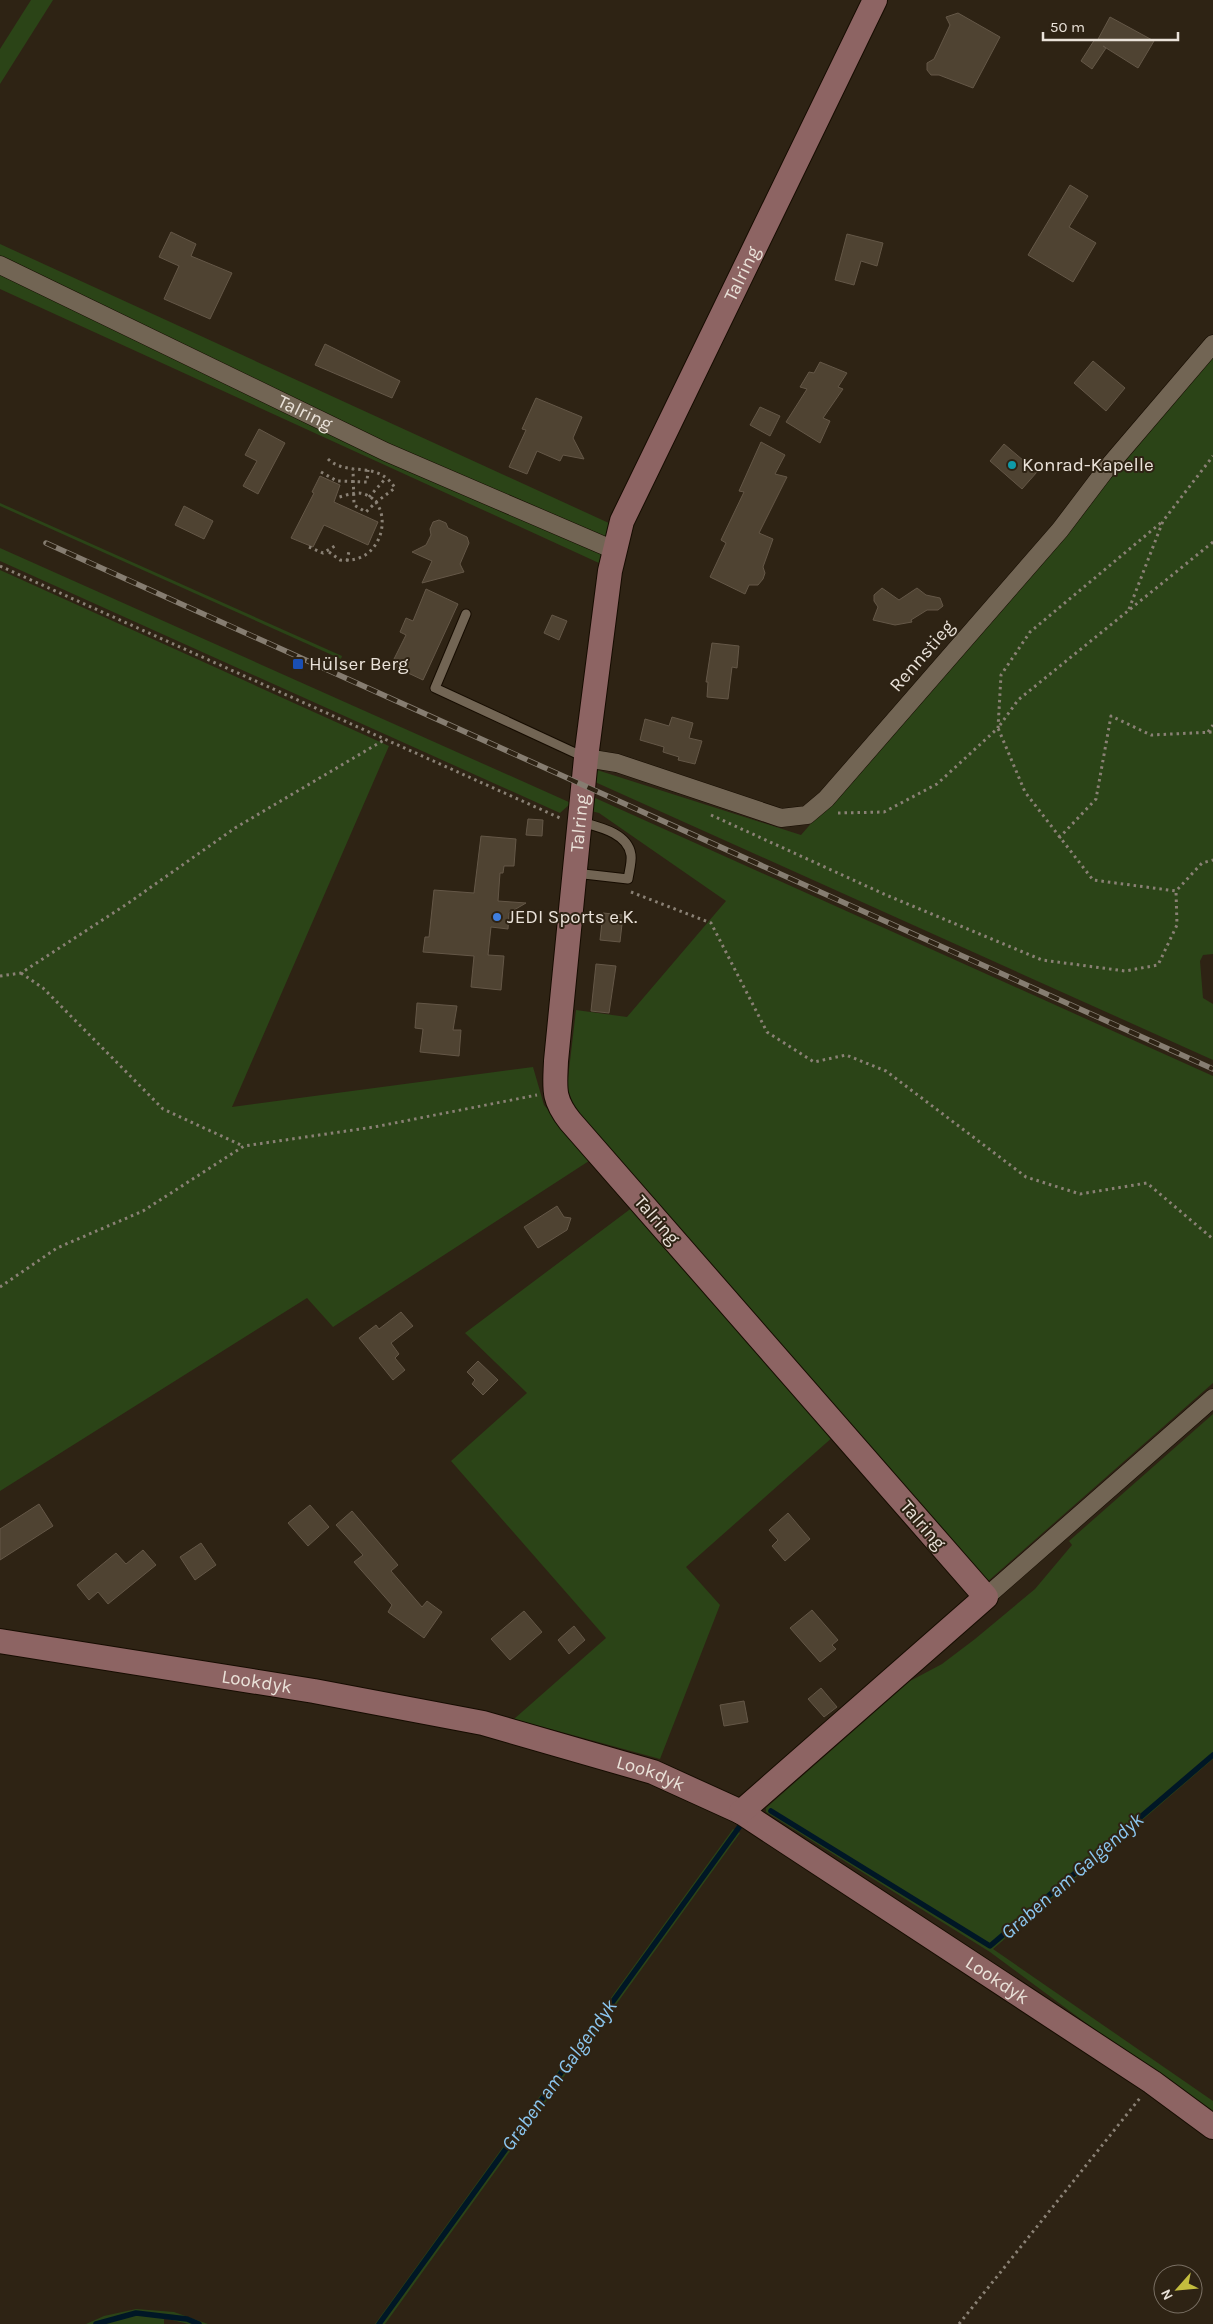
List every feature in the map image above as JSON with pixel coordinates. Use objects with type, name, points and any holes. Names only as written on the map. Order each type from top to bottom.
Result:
[{"type":"street","name":"Talring","points":[[875,0],[622,521],[614,550],[586,758],[556,1060],[555,1091],[558,1106],[570,1121],[986,1597]]},
{"type":"street","name":"Talring","points":[[0,265],[386,452],[614,550]]},
{"type":"street","name":"Rennstieg","points":[[807,816],[826,799],[1053,538],[1107,468],[1213,344]]},
{"type":"street","points":[[586,758],[617,763],[781,818],[807,816]]},
{"type":"street","points":[[741,1812],[1213,1398]]},
{"type":"street","name":"Lookdyk","points":[[0,1641],[314,1691],[483,1723],[653,1772],[741,1812],[1152,2082],[1213,2127]]},
{"type":"lane","points":[[466,614],[435,688],[586,758]]},
{"type":"lane","points":[[575,873],[628,879],[631,855],[624,841],[610,831],[581,822]]},
{"type":"path","points":[[1176,891],[1093,880],[1025,792],[998,728],[1001,675],[1030,632],[1163,521],[1213,456]]},
{"type":"path","points":[[328,459],[336,466],[379,472],[395,488],[375,502],[366,512],[354,505],[355,481],[353,469]]},
{"type":"path","points":[[321,472],[337,481],[367,482],[368,470]]},
{"type":"path","points":[[369,497],[386,478]]},
{"type":"path","points":[[329,552],[340,560],[347,561],[365,556],[380,538],[382,516],[375,502],[369,497],[355,493],[336,498]]},
{"type":"path","points":[[1129,611],[1163,521]]},
{"type":"path","points":[[807,816],[856,811],[884,812],[936,784],[998,728],[1018,700],[1213,542]]},
{"type":"path","points":[[309,547],[324,554],[336,546]]},
{"type":"path","points":[[347,561],[349,551]]},
{"type":"path","points":[[0,566],[554,817],[581,822]]},
{"type":"path","points":[[1059,838],[1096,799],[1111,716],[1151,735],[1213,732]]},
{"type":"path","points":[[1207,733],[1213,725]]},
{"type":"path","points":[[0,976],[21,973],[127,904],[235,828],[384,740]]},
{"type":"path","points":[[709,814],[886,895],[1042,960],[1125,971],[1158,965],[1177,926],[1176,891],[1202,863],[1213,860]]},
{"type":"path","points":[[628,879],[630,892],[711,923],[767,1032],[814,1062],[846,1055],[886,1071],[1026,1177],[1080,1194],[1147,1183],[1213,1239]]},
{"type":"path","points":[[21,973],[43,988],[163,1109],[244,1146]]},
{"type":"path","points":[[0,1287],[57,1248],[143,1211],[244,1146],[374,1127],[555,1091]]},
{"type":"path","points":[[959,2324],[1152,2082]]},
{"type":"green space","points":[[31,0],[53,0],[0,84],[0,49]]},
{"type":"green space","points":[[0,244],[611,524],[599,563],[0,289]]},
{"type":"green space","points":[[1213,351],[1213,954],[1203,955],[1200,961],[1203,998],[1213,1004],[1213,1060],[595,782],[597,770],[801,835],[1062,536]]},
{"type":"green space","points":[[0,503],[342,656],[341,659],[0,506]]},
{"type":"green space","points":[[0,548],[571,803],[560,813],[0,561]]},
{"type":"green space","points":[[0,570],[389,746],[232,1107],[533,1067],[544,1105],[592,1159],[333,1327],[307,1298],[0,1491]]},
{"type":"green space","points":[[593,797],[1213,1076],[1213,1383],[987,1582],[575,1109],[567,1087],[576,1010],[627,1017],[726,901],[599,813],[591,811]]},
{"type":"green space","points":[[633,1207],[834,1436],[686,1567],[720,1605],[660,1759],[514,1719],[606,1638],[451,1461],[527,1393],[465,1333]]},
{"type":"green space","points":[[1213,1414],[1213,1759],[993,1949],[1213,2101],[1213,2117],[990,1952],[766,1812],[766,1808],[910,1681],[942,1664],[1035,1589],[1072,1545],[1069,1541]]},
{"type":"green space","points":[[733,1829],[740,1833],[385,2324],[375,2324]]},
{"type":"green space","points":[[136,2309],[174,2312],[208,2324],[188,2324],[164,2318],[164,2324],[86,2324],[104,2316]]},
{"type":"building","points":[[958,13],[1000,37],[973,88],[939,75],[931,75],[927,70],[927,63],[934,59],[950,25],[946,17]]},
{"type":"building","points":[[1110,17],[1154,41],[1138,68],[1103,46],[1106,48],[1092,69],[1081,61],[1095,39],[1097,41]]},
{"type":"building","points":[[1070,185],[1088,196],[1069,227],[1096,243],[1073,282],[1028,255]]},
{"type":"building","points":[[171,232],[196,244],[191,256],[232,273],[210,319],[164,299],[179,266],[159,257]]},
{"type":"building","points":[[847,234],[883,243],[877,266],[861,261],[854,285],[835,280]]},
{"type":"building","points":[[325,344],[400,381],[392,398],[315,365]]},
{"type":"building","points":[[1093,361],[1125,388],[1106,411],[1074,383]]},
{"type":"building","points":[[820,362],[847,373],[838,387],[843,389],[823,418],[830,421],[820,443],[786,422],[807,389],[800,387],[809,372],[814,373]]},
{"type":"building","points":[[536,398],[582,417],[573,438],[584,459],[563,455],[560,461],[537,451],[527,474],[509,467],[526,430],[522,429]]},
{"type":"building","points":[[760,407],[780,416],[770,436],[750,425]]},
{"type":"building","points":[[259,429],[285,443],[258,494],[243,486],[257,461],[245,455]]},
{"type":"building","points":[[761,442],[785,455],[775,474],[787,477],[759,533],[773,539],[763,567],[765,573],[763,579],[758,585],[749,585],[745,594],[710,577],[726,543],[721,540],[744,492],[739,491]]},
{"type":"building","name":"Konrad-Kapelle","points":[[1004,444],[1037,472],[1022,489],[990,461]]},
{"type":"building","points":[[320,476],[340,485],[334,502],[378,522],[368,545],[324,525],[313,547],[291,538],[314,493],[312,492]]},
{"type":"building","points":[[184,506],[213,521],[204,539],[175,525]]},
{"type":"building","points":[[439,520],[446,523],[448,528],[467,537],[469,543],[460,564],[464,572],[422,583],[432,561],[412,552],[426,545],[431,535],[430,529],[433,522]]},
{"type":"building","points":[[882,588],[899,600],[917,588],[926,595],[940,598],[943,606],[938,610],[927,610],[911,620],[912,622],[895,625],[873,620],[878,607],[874,601],[874,595]]},
{"type":"building","points":[[426,589],[458,604],[423,680],[391,665],[406,635],[400,632],[406,618],[413,621]]},
{"type":"building","points":[[552,615],[567,621],[559,640],[544,633]]},
{"type":"building","points":[[712,643],[739,646],[737,668],[732,667],[728,699],[707,697],[708,682],[706,682]]},
{"type":"building","points":[[672,717],[693,723],[689,738],[702,741],[695,764],[678,760],[679,757],[663,752],[664,747],[640,740],[645,719],[669,726]]},
{"type":"building","points":[[528,819],[543,820],[542,836],[526,835]]},
{"type":"building","points":[[481,836],[516,839],[514,866],[504,866],[503,873],[500,873],[498,901],[526,903],[509,913],[508,929],[491,927],[488,955],[504,956],[501,990],[471,987],[474,956],[423,952],[425,937],[429,937],[434,890],[474,893]]},
{"type":"building","points":[[603,913],[623,915],[620,942],[600,940]]},
{"type":"building","points":[[596,964],[616,966],[609,1013],[591,1011]]},
{"type":"building","points":[[417,1003],[457,1006],[453,1030],[461,1030],[459,1056],[420,1052],[423,1029],[415,1028]]},
{"type":"building","points":[[557,1206],[564,1217],[571,1218],[567,1230],[538,1248],[524,1227]]},
{"type":"building","points":[[401,1312],[413,1326],[391,1343],[399,1354],[395,1358],[405,1370],[393,1380],[359,1338],[376,1325],[379,1329]]},
{"type":"building","points":[[478,1361],[498,1380],[483,1395],[472,1384],[475,1380],[467,1372]]},
{"type":"building","points":[[39,1504],[53,1526],[0,1560],[0,1529]]},
{"type":"building","points":[[310,1505],[329,1527],[308,1546],[288,1523]]},
{"type":"building","points":[[352,1511],[398,1565],[391,1571],[422,1607],[427,1601],[442,1612],[424,1638],[388,1612],[392,1605],[354,1562],[363,1555],[336,1525]]},
{"type":"building","points":[[788,1513],[810,1539],[785,1561],[772,1546],[778,1540],[769,1530]]},
{"type":"building","points":[[201,1543],[216,1565],[195,1580],[180,1557]]},
{"type":"building","points":[[143,1550],[156,1565],[108,1604],[98,1592],[89,1600],[77,1585],[116,1553],[126,1564]]},
{"type":"building","points":[[812,1610],[838,1640],[832,1645],[836,1649],[820,1662],[790,1628]]},
{"type":"building","points":[[524,1611],[542,1632],[510,1660],[491,1639]]},
{"type":"building","points":[[574,1626],[585,1640],[569,1654],[558,1640]]},
{"type":"building","points":[[821,1688],[837,1707],[824,1717],[808,1699]]},
{"type":"building","points":[[744,1701],[748,1722],[724,1726],[720,1705]]},
{"type":"waterway","name":"Graben am Galgendyk","points":[[771,1811],[990,1946],[1213,1755]]},
{"type":"waterway","name":"Graben am Galgendyk","points":[[379,2324],[740,1826]]},
{"type":"waterway","name":"Graben am Galgendyk","points":[[96,2324],[136,2313],[187,2319],[199,2324]]},
{"type":"railway","points":[[46,543],[1213,1069]]},
{"type":"place","name":"Konrad-Kapelle","points":[[1012,465]]},
{"type":"place","name":"Hülser Berg","points":[[298,664]]},
{"type":"place","name":"JEDI Sports e.K.","points":[[497,917]]}]
